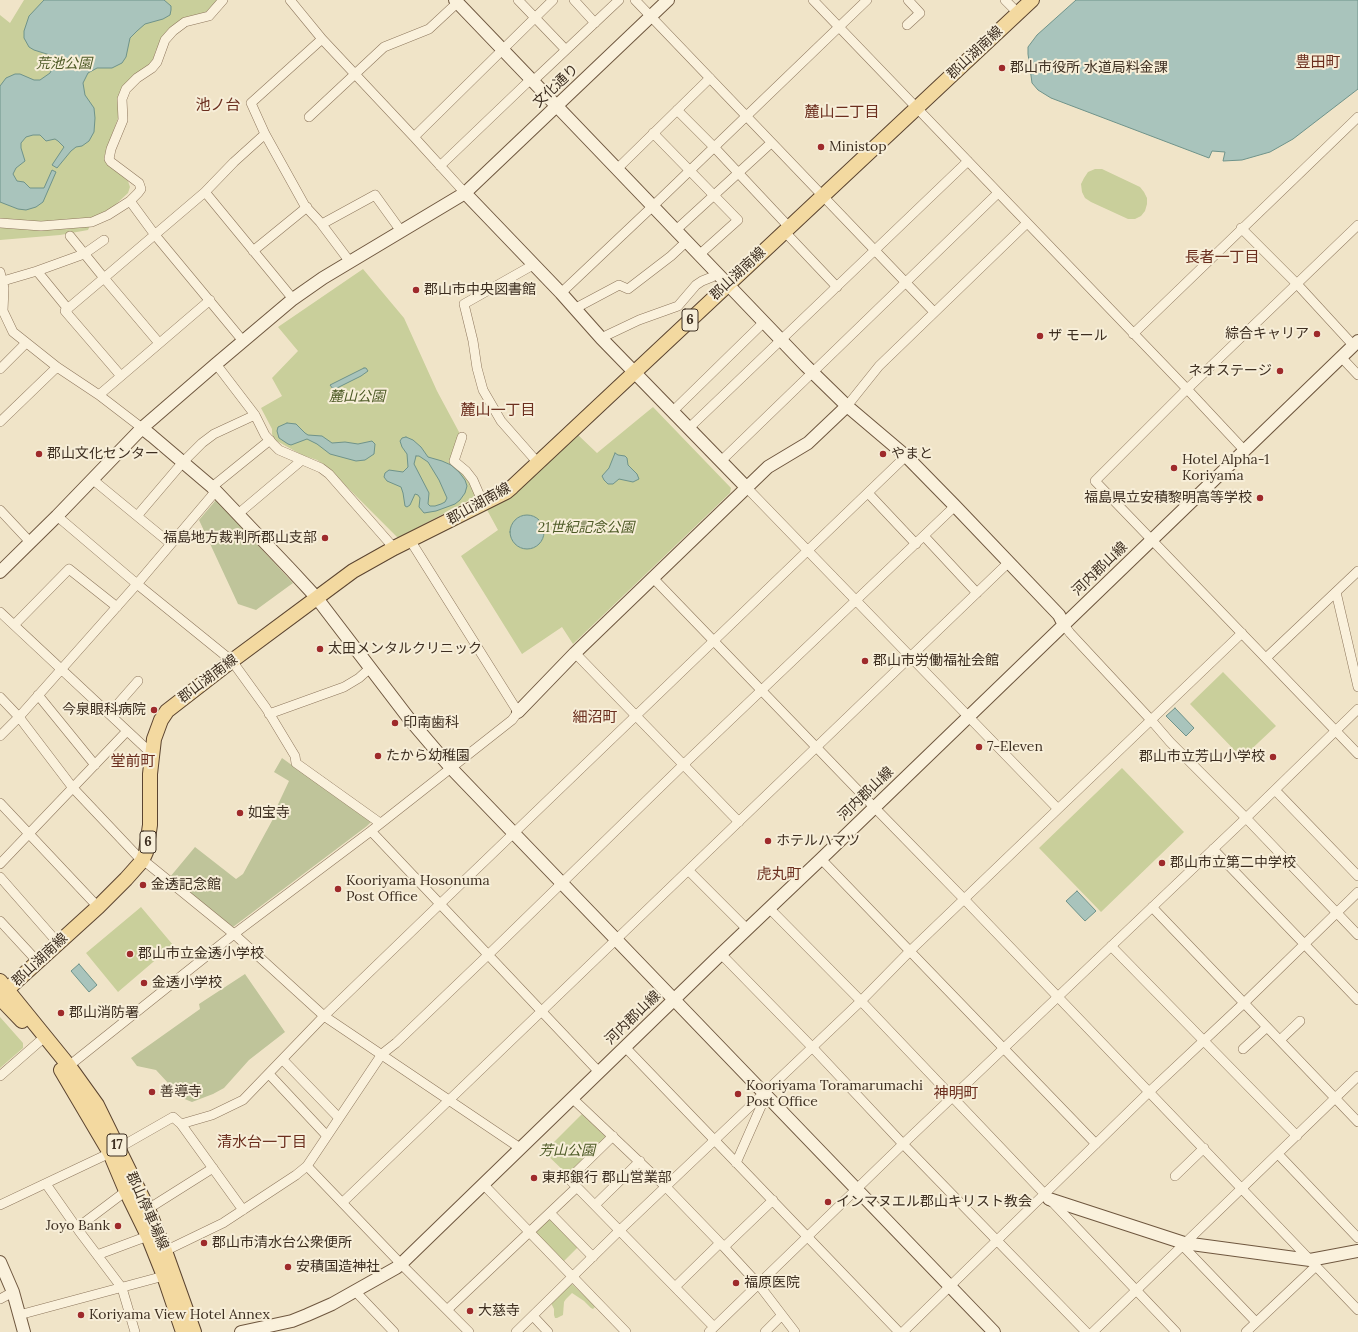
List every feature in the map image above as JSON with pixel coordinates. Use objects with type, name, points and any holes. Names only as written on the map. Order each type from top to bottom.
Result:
[{"type":"main road","name":"郡山湖南線","points":[[2,991],[38,962],[98,907],[142,861],[146,852],[150,826],[150,774],[154,739],[161,720],[167,711],[316,597],[353,571],[394,548],[506,492],[1032,0]]},
{"type":"main road","name":"郡山停車場線","points":[[2,991],[97,1105],[114,1150],[126,1190],[148,1236],[164,1276],[183,1332]]},
{"type":"main road","name":"郡山停車場線","points":[[2,991],[40,1041],[66,1069]]},
{"type":"main road","name":"郡山停車場線","points":[[114,1150],[148,1209],[165,1251],[194,1332]]},
{"type":"street","points":[[0,223],[41,226],[92,222],[108,215],[130,201],[138,193],[141,189],[139,183],[111,162],[110,159],[111,149],[123,120],[122,99],[126,89],[137,78],[152,68],[157,62],[166,40],[173,31],[186,22],[209,16],[223,0]]},
{"type":"street","points":[[290,0],[322,39],[465,193],[561,293],[601,338],[1058,808]]},
{"type":"street","points":[[518,0],[566,50]]},
{"type":"street","points":[[414,137],[553,0]]},
{"type":"street","points":[[574,0],[595,23]]},
{"type":"street","points":[[440,166],[619,0]]},
{"type":"street","points":[[635,0],[934,312]]},
{"type":"street","name":"文化通り","points":[[0,572],[57,516],[142,428],[216,364],[293,299],[323,278],[465,193],[668,0]]},
{"type":"street","points":[[813,0],[1244,450]]},
{"type":"street","points":[[561,293],[867,0]]},
{"type":"street","points":[[907,25],[920,13],[908,0]]},
{"type":"street","points":[[1005,0],[1018,13]]},
{"type":"street","points":[[309,118],[384,47],[429,29],[456,1],[812,372],[847,406],[906,456],[955,506],[1059,615],[1070,633],[1170,742],[1246,818],[1358,935]]},
{"type":"street","points":[[322,39],[251,103],[264,134],[307,207],[322,224],[350,262]]},
{"type":"street","points":[[617,169],[710,78]]},
{"type":"street","points":[[677,110],[738,173],[837,287]]},
{"type":"street","points":[[1133,334],[1241,228],[1358,117]]},
{"type":"street","points":[[654,133],[738,220],[699,254]]},
{"type":"street","points":[[121,376],[65,311],[204,192],[264,134]]},
{"type":"street","points":[[676,230],[771,143]]},
{"type":"street","points":[[689,428],[968,161]]},
{"type":"street","points":[[204,192],[293,299]]},
{"type":"street","points":[[721,461],[998,193]]},
{"type":"street","points":[[322,224],[375,196],[401,231]]},
{"type":"street","points":[[130,201],[155,235],[243,341]]},
{"type":"street","points":[[253,251],[307,207]]},
{"type":"street","points":[[66,1069],[234,934],[370,831],[512,720],[575,653],[768,467],[808,443],[847,406],[879,366],[1027,222]]},
{"type":"street","points":[[1358,225],[1187,389],[1096,481],[1358,754]]},
{"type":"street","points":[[1241,228],[1356,343]]},
{"type":"street","points":[[70,236],[159,343]]},
{"type":"street","points":[[104,240],[84,254],[37,271],[1,276],[4,288],[2,312],[13,332],[57,367],[99,395],[152,436],[183,462],[238,514],[316,597],[410,720],[451,768],[858,1189],[994,1332]]},
{"type":"street","points":[[574,309],[619,284],[628,289],[671,256],[687,241]]},
{"type":"street","points":[[533,265],[464,304],[483,390],[501,421],[538,463]]},
{"type":"street","points":[[37,271],[68,309]]},
{"type":"street","points":[[601,338],[638,320],[678,306],[696,285],[717,273]]},
{"type":"street","points":[[99,395],[210,300]]},
{"type":"street","points":[[673,411],[764,322]]},
{"type":"street","points":[[0,369],[26,343]]},
{"type":"street","name":"河内郡山線","points":[[241,1332],[292,1321],[332,1304],[401,1264],[1356,343]]},
{"type":"street","points":[[1341,357],[1358,375]]},
{"type":"street","points":[[216,364],[255,415],[265,435],[279,450],[321,468],[329,474],[394,548]]},
{"type":"street","points":[[0,422],[57,367]]},
{"type":"street","points":[[137,516],[183,462],[214,434],[255,415]]},
{"type":"street","points":[[462,437],[454,461],[466,471],[473,480],[483,503]]},
{"type":"street","points":[[0,736],[38,696],[137,584],[171,544],[213,490],[270,440]]},
{"type":"street","points":[[181,1124],[212,1115],[244,1100],[324,1016],[906,456]]},
{"type":"street","points":[[238,514],[302,460]]},
{"type":"street","points":[[92,479],[171,544]]},
{"type":"street","points":[[868,493],[916,544]]},
{"type":"street","points":[[165,1251],[223,1222],[296,1175],[307,1166],[382,1054],[396,1044],[683,765],[955,506]]},
{"type":"street","points":[[0,510],[30,542]]},
{"type":"street","points":[[57,516],[137,584],[232,661],[269,714],[295,756],[296,762],[380,823]]},
{"type":"street","points":[[924,536],[977,592]]},
{"type":"street","points":[[410,540],[518,712]]},
{"type":"street","points":[[343,1202],[1009,562]]},
{"type":"street","points":[[14,625],[69,569],[117,607]]},
{"type":"street","points":[[1266,658],[1358,570]]},
{"type":"street","points":[[654,578],[1204,1148],[1358,1310]]},
{"type":"street","points":[[1336,592],[1358,686]]},
{"type":"street","points":[[0,612],[152,754]]},
{"type":"street","points":[[516,1332],[620,1230],[765,1094],[812,1046],[861,1001],[910,951],[1058,808],[1242,633]]},
{"type":"street","points":[[575,653],[739,822]]},
{"type":"street","points":[[269,714],[344,687],[359,678],[370,668]]},
{"type":"street","points":[[109,714],[138,681]]},
{"type":"street","points":[[38,696],[95,764]]},
{"type":"street","points":[[0,697],[19,717],[73,788],[142,861],[148,864],[234,934],[324,1016],[520,1148]]},
{"type":"street","points":[[613,1136],[569,1179],[675,1287],[711,1330],[903,1144],[1246,818],[1358,709]]},
{"type":"street","points":[[0,864],[127,731]]},
{"type":"street","points":[[1275,790],[1358,876]]},
{"type":"street","points":[[0,803],[98,907]]},
{"type":"street","points":[[370,831],[599,1072]]},
{"type":"street","points":[[1213,848],[1358,1000]]},
{"type":"street","points":[[821,859],[1096,1144]]},
{"type":"street","points":[[689,871],[747,929]]},
{"type":"street","points":[[0,877],[58,943]]},
{"type":"street","points":[[903,1332],[998,1240],[1047,1196],[1096,1144],[1149,1092],[1244,1003],[1358,892]]},
{"type":"street","points":[[1152,907],[1358,1122]]},
{"type":"street","points":[[769,908],[861,1001],[1176,1332]]},
{"type":"street","points":[[0,921],[38,962]]},
{"type":"street","points":[[1111,946],[1297,1136]]},
{"type":"street","points":[[721,954],[812,1046],[903,1144],[1086,1332]]},
{"type":"street","points":[[1280,1040],[1300,1021]]},
{"type":"street","points":[[1243,1049],[1266,1027]]},
{"type":"street","points":[[0,1075],[40,1041]]},
{"type":"street","points":[[625,1047],[899,1332]]},
{"type":"street","points":[[283,1060],[339,1118]]},
{"type":"street","points":[[269,1074],[327,1136]]},
{"type":"street","points":[[1093,1332],[1358,1076]]},
{"type":"street","points":[[736,1163],[765,1094]]},
{"type":"street","points":[[572,1098],[640,1161],[722,1245],[759,1284],[795,1332]]},
{"type":"street","points":[[0,1205],[114,1150],[173,1117],[181,1124],[243,1210]]},
{"type":"street","points":[[1175,1176],[1204,1148]]},
{"type":"street","points":[[1278,1154],[1358,1238]]},
{"type":"street","points":[[595,1205],[640,1161]]},
{"type":"street","points":[[307,1166],[469,1332]]},
{"type":"street","points":[[148,1209],[212,1168]]},
{"type":"street","points":[[46,1184],[76,1228],[122,1288],[134,1332]]},
{"type":"street","points":[[483,1184],[626,1332]]},
{"type":"street","points":[[447,1310],[577,1187]]},
{"type":"street","points":[[76,1228],[126,1190]]},
{"type":"street","points":[[1047,1196],[1183,1244],[1313,1263],[1358,1251]]},
{"type":"street","points":[[675,1287],[773,1200]]},
{"type":"street","points":[[550,1213],[592,1257]]},
{"type":"street","points":[[97,1255],[148,1236]]},
{"type":"street","points":[[1183,1244],[1256,1322]]},
{"type":"street","points":[[0,1262],[13,1292],[24,1332]]},
{"type":"street","points":[[1246,1332],[1313,1263]]},
{"type":"street","points":[[19,1315],[164,1276]]},
{"type":"street","points":[[355,1291],[394,1332]]},
{"type":"street","points":[[0,1299],[13,1292]]},
{"type":"street","points":[[765,1332],[782,1315]]},
{"type":"street","points":[[533,1316],[548,1332]]},
{"type":"green space","name":"荒池公園","points":[[24,0],[220,0],[215,6],[203,14],[170,30],[156,50],[152,63],[132,79],[104,157],[106,162],[128,181],[130,187],[128,193],[114,206],[93,219],[88,230],[60,235],[0,240],[0,15],[10,23]]},
{"type":"green space","points":[[1095,169],[1102,169],[1140,187],[1147,198],[1145,211],[1141,216],[1135,219],[1128,219],[1085,198],[1082,192],[1081,184],[1088,172]]},
{"type":"green space","name":"麓山公園","points":[[363,269],[404,318],[437,391],[459,432],[460,436],[453,463],[465,473],[477,496],[398,538],[327,467],[317,460],[302,455],[275,440],[272,434],[272,429],[261,408],[282,396],[272,378],[298,351],[278,327]]},
{"type":"green space","name":"21世紀記念公園","points":[[653,407],[731,488],[730,493],[573,644],[562,627],[522,654],[461,556],[498,530],[486,508],[577,434],[597,453]]},
{"type":"green space","points":[[216,500],[293,583],[256,610],[238,604],[199,520]]},
{"type":"green space","points":[[1223,672],[1276,726],[1242,758],[1190,704]]},
{"type":"green space","points":[[282,758],[371,822],[233,927],[170,877],[195,847],[236,879],[243,874],[273,819],[274,813],[289,781],[274,772]]},
{"type":"green space","points":[[1122,768],[1184,832],[1101,912],[1039,848]]},
{"type":"green space","points":[[141,907],[173,945],[118,992],[86,953]]},
{"type":"green space","points":[[245,974],[285,1032],[249,1060],[224,1088],[192,1102],[182,1098],[156,1070],[137,1066],[131,1058],[200,1009],[199,1004]]},
{"type":"green space","points":[[0,1017],[23,1043],[23,1048],[0,1068]]},
{"type":"green space","name":"芳山公園","points":[[582,1114],[606,1137],[567,1174],[544,1152]]},
{"type":"green space","points":[[549,1218],[551,1218],[578,1247],[563,1262],[534,1233]]},
{"type":"green space","points":[[572,1284],[595,1307],[593,1309],[591,1308],[572,1293],[564,1302],[563,1315],[555,1318],[554,1309],[551,1303]]},
{"type":"water","points":[[44,0],[164,0],[171,6],[171,10],[170,15],[163,19],[145,24],[130,38],[126,57],[122,63],[112,68],[97,68],[88,73],[83,83],[85,95],[94,108],[95,118],[94,132],[89,141],[71,151],[57,168],[52,165],[64,147],[58,141],[55,139],[46,141],[40,135],[33,135],[26,137],[21,143],[25,161],[16,168],[13,174],[17,181],[24,182],[30,188],[44,188],[52,170],[56,172],[43,202],[36,207],[26,210],[18,209],[0,202],[0,86],[6,78],[15,74],[20,74],[34,80],[40,80],[50,73],[53,67],[50,55],[29,47],[24,38],[24,31],[29,16]]},
{"type":"water","points":[[1076,0],[1358,0],[1358,89],[1293,139],[1270,152],[1242,160],[1223,161],[1225,152],[1212,151],[1209,158],[1051,98],[1038,90],[1032,83],[1028,47],[1037,35]]},
{"type":"water","points":[[364,368],[368,371],[335,389],[333,389],[330,385]]},
{"type":"water","points":[[287,423],[296,424],[308,435],[322,436],[332,443],[345,442],[358,444],[372,441],[375,444],[374,454],[365,460],[356,461],[330,454],[317,444],[307,439],[291,445],[288,444],[279,438],[277,431],[278,427]]},
{"type":"water","points":[[406,437],[413,440],[421,447],[428,457],[451,465],[459,472],[465,480],[467,486],[465,493],[460,500],[455,504],[436,511],[424,513],[419,507],[420,498],[415,494],[410,505],[407,507],[405,506],[401,487],[387,481],[384,477],[385,473],[389,470],[403,472],[408,467],[407,454],[400,441],[402,438]],"holes":[[[416,456],[419,456],[428,462],[439,480],[447,498],[445,502],[435,506],[430,506],[428,504],[429,493],[414,464]]]},
{"type":"water","points":[[615,453],[627,458],[628,465],[637,474],[639,479],[633,482],[619,479],[613,484],[608,484],[604,480],[602,476],[609,468]]},
{"type":"water","points":[[527,515],[533,516],[539,520],[543,526],[543,538],[539,544],[533,548],[527,549],[521,548],[515,544],[511,538],[510,532],[511,526],[515,520],[521,516]]},
{"type":"water","points":[[1175,708],[1194,728],[1186,736],[1166,716]]},
{"type":"water","points":[[1077,891],[1096,911],[1085,921],[1066,901]]},
{"type":"water","points":[[79,964],[97,985],[89,992],[71,971]]},
{"type":"place","name":"郡山市役所 水道局料金課","points":[[1002,68]]},
{"type":"place","name":"Ministop","points":[[821,147]]},
{"type":"place","name":"郡山市中央図書館","points":[[416,290]]},
{"type":"place","name":"綜合キャリア","points":[[1317,334]]},
{"type":"place","name":"ザ モール","points":[[1040,336]]},
{"type":"place","name":"ネオステージ","points":[[1280,371]]},
{"type":"place","name":"郡山文化センター","points":[[39,454]]},
{"type":"place","name":"やまと","points":[[883,454]]},
{"type":"place","name":"Hotel Alpha-1 Koriyama","points":[[1174,468]]},
{"type":"place","name":"福島県立安積黎明高等学校","points":[[1260,498]]},
{"type":"place","name":"福島地方裁判所郡山支部","points":[[325,538]]},
{"type":"place","name":"太田メンタルクリニック","points":[[320,649]]},
{"type":"place","name":"郡山市労働福祉会館","points":[[865,661]]},
{"type":"place","name":"今泉眼科病院","points":[[154,710]]},
{"type":"place","name":"印南歯科","points":[[395,723]]},
{"type":"place","name":"7-Eleven","points":[[979,747]]},
{"type":"place","name":"たから幼稚園","points":[[378,756]]},
{"type":"place","name":"郡山市立芳山小学校","points":[[1273,757]]},
{"type":"place","name":"如宝寺","points":[[240,813]]},
{"type":"place","name":"ホテルハマツ","points":[[768,841]]},
{"type":"place","name":"郡山市立第二中学校","points":[[1162,863]]},
{"type":"place","name":"金透記念館","points":[[143,885]]},
{"type":"place","name":"Kooriyama Hosonuma Post Office","points":[[338,889]]},
{"type":"place","name":"郡山市立金透小学校","points":[[130,954]]},
{"type":"place","name":"金透小学校","points":[[144,983]]},
{"type":"place","name":"郡山消防署","points":[[61,1013]]},
{"type":"place","name":"善導寺","points":[[152,1092]]},
{"type":"place","name":"Kooriyama Toramarumachi Post Office","points":[[738,1094]]},
{"type":"place","name":"東邦銀行 郡山営業部","points":[[534,1178]]},
{"type":"place","name":"インマヌエル郡山キリスト教会","points":[[828,1202]]},
{"type":"place","name":"Joyo Bank","points":[[118,1226]]},
{"type":"place","name":"郡山市清水台公衆便所","points":[[204,1243]]},
{"type":"place","name":"安積国造神社","points":[[288,1267]]},
{"type":"place","name":"福原医院","points":[[736,1283]]},
{"type":"place","name":"大慈寺","points":[[470,1311]]},
{"type":"place","name":"Koriyama View Hotel Annex","points":[[81,1315]]},
{"type":"district","name":"豊田町","points":[[1318,63]]},
{"type":"district","name":"池ノ台","points":[[218,106]]},
{"type":"district","name":"麓山二丁目","points":[[842,113]]},
{"type":"district","name":"長者一丁目","points":[[1222,258]]},
{"type":"district","name":"麓山一丁目","points":[[498,411]]},
{"type":"district","name":"細沼町","points":[[595,718]]},
{"type":"district","name":"堂前町","points":[[133,762]]},
{"type":"district","name":"虎丸町","points":[[779,875]]},
{"type":"district","name":"神明町","points":[[956,1094]]},
{"type":"district","name":"清水台一丁目","points":[[262,1143]]}]
